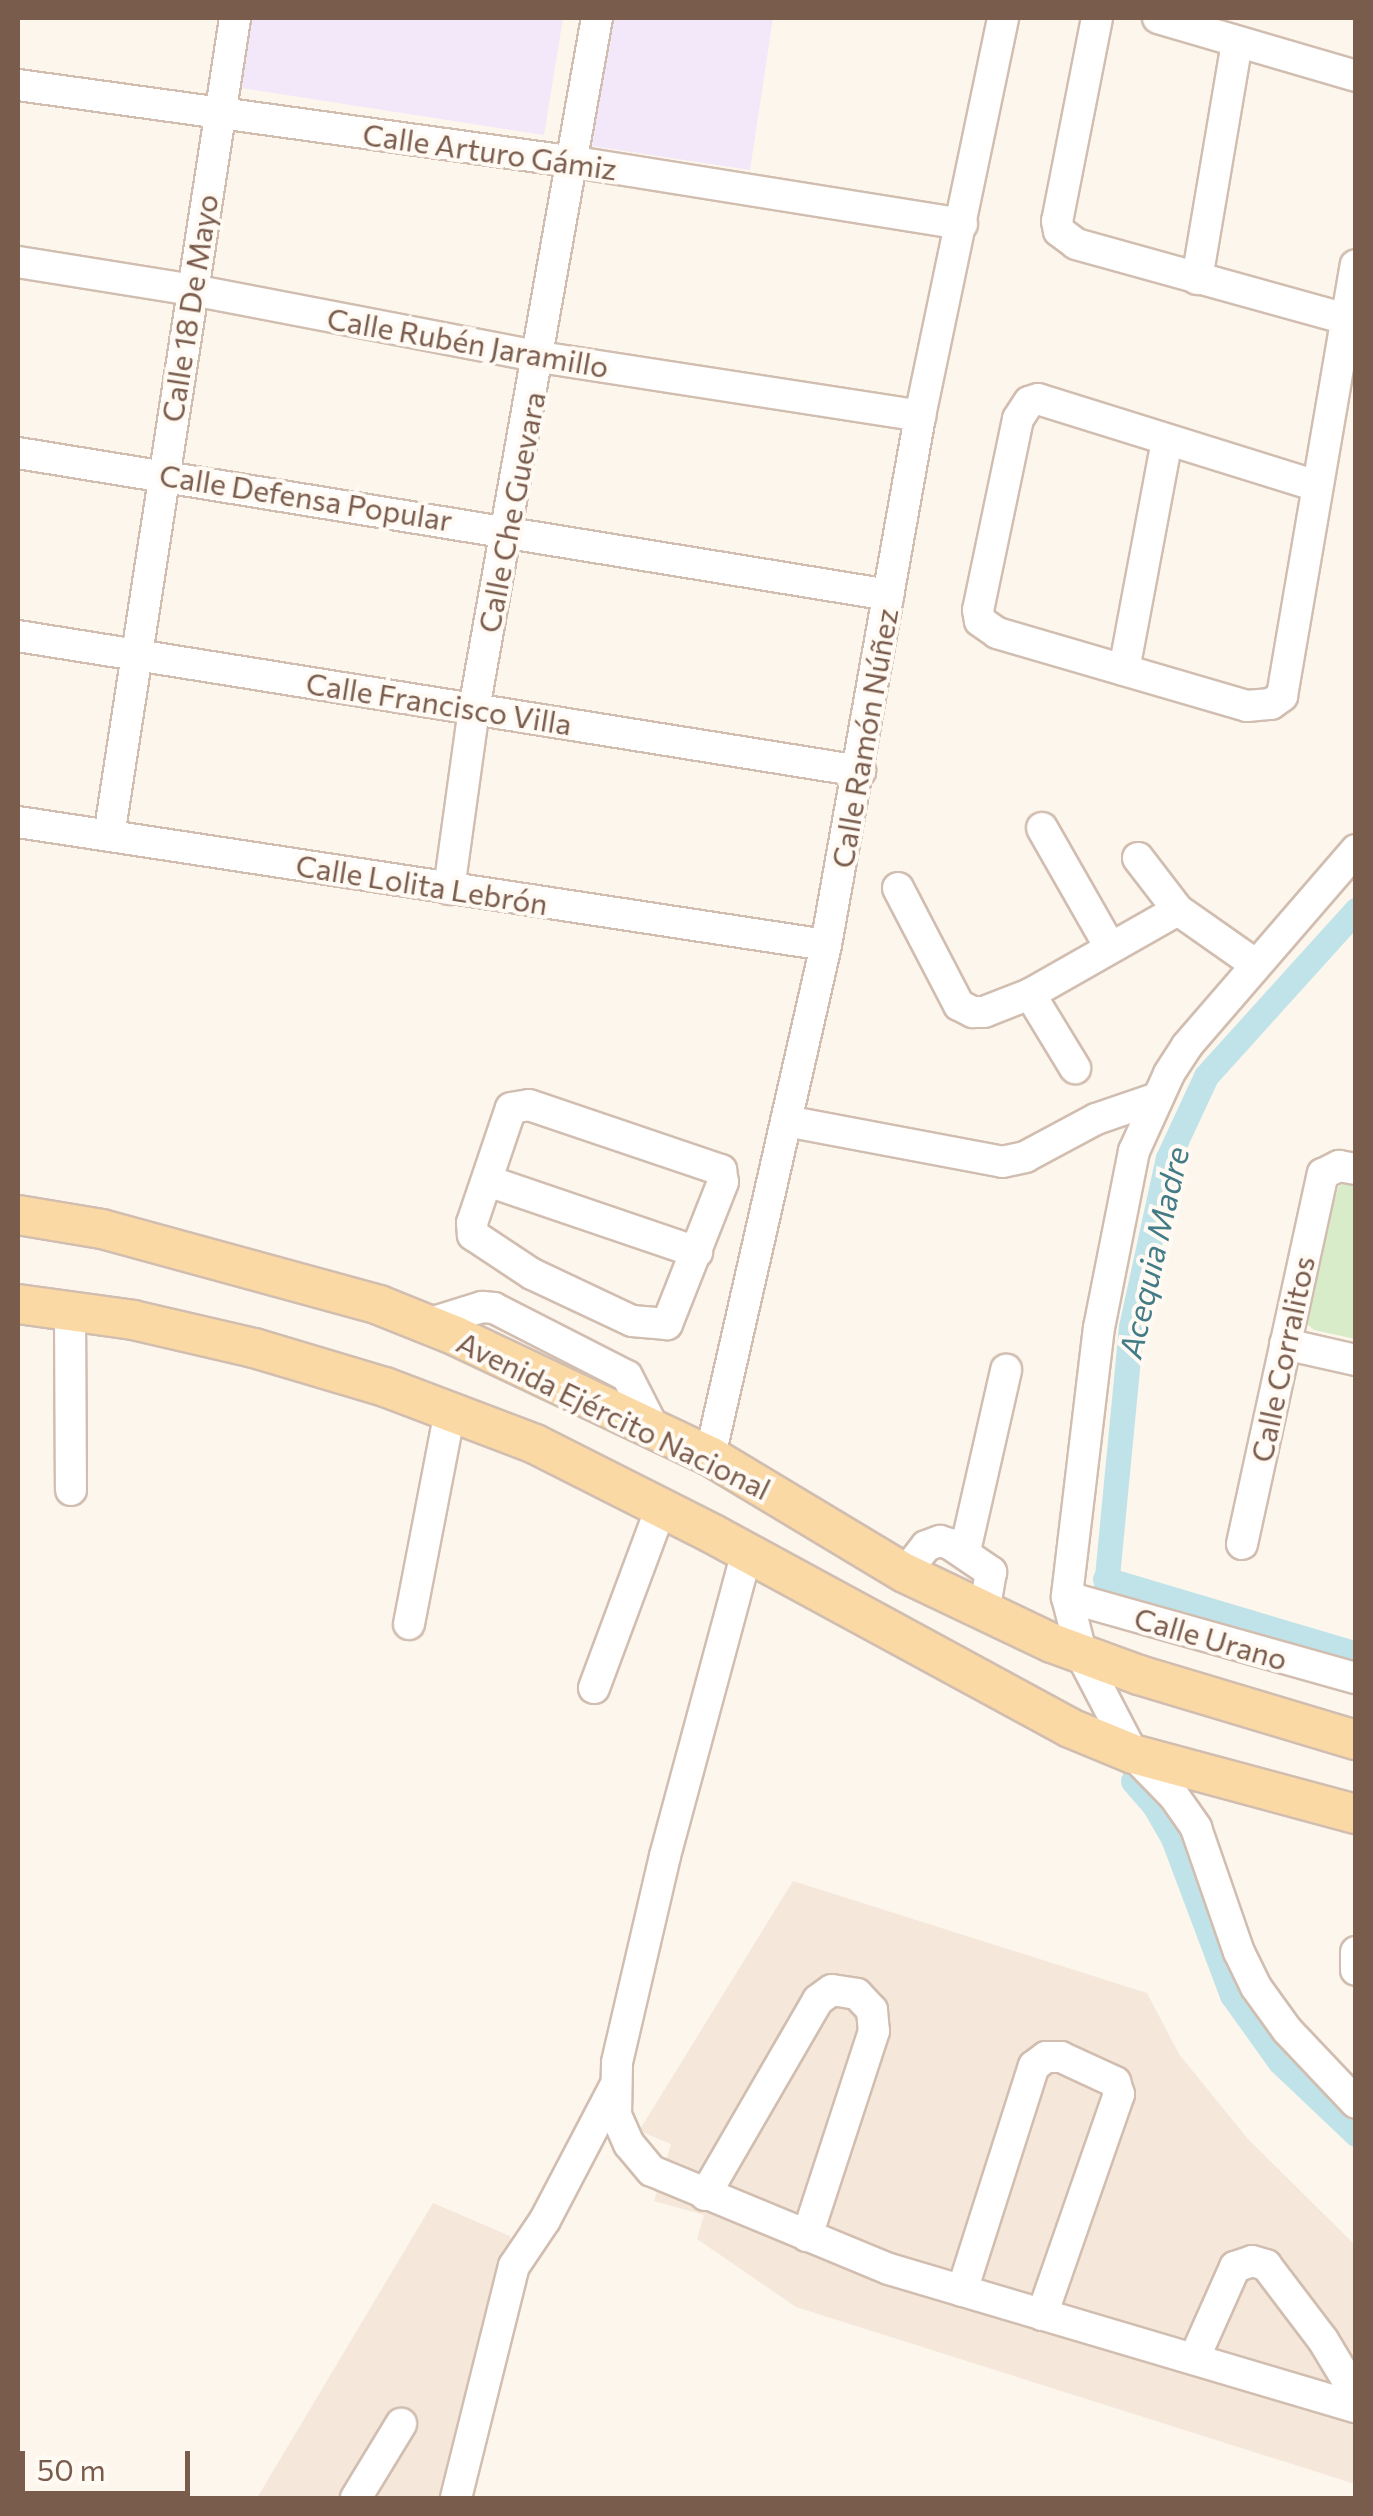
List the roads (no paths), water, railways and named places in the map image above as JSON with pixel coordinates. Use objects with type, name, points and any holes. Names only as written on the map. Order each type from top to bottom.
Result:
[{"type":"main road","name":"Avenida Ejército Nacional","points":[[18,1215],[102,1229],[380,1305],[710,1456],[905,1572],[1082,1656],[1356,1740]]},
{"type":"main road","name":"Avenida Ejército Nacional","points":[[18,1304],[254,1348],[450,1411],[536,1444],[747,1552],[981,1682],[1133,1754],[1356,1814]]},
{"type":"street","name":"Calle 18 De Mayo","points":[[109,836],[134,654],[236,18]]},
{"type":"street","name":"Calle Che Guevara","points":[[450,889],[474,709],[575,162],[597,18]]},
{"type":"street","name":"Calle Ramón Núñez","points":[[710,1456],[826,946],[920,416],[1003,18]]},
{"type":"street","points":[[1097,18],[1057,221],[1059,231],[1076,244],[1347,319]]},
{"type":"street","points":[[1158,18],[1356,76]]},
{"type":"street","points":[[1197,279],[1237,43]]},
{"type":"street","name":"Calle Arturo Gámiz","points":[[18,85],[575,162],[962,224]]},
{"type":"street","name":"Calle Rubén Jaramillo","points":[[18,262],[193,290],[540,357],[920,416]]},
{"type":"street","points":[[1317,486],[1038,399],[1029,402],[1018,420],[978,610],[980,621],[997,633],[1248,706],[1271,704],[1282,696],[1317,486],[1344,405],[1347,319],[1356,265]]},
{"type":"street","points":[[1124,670],[1167,442]]},
{"type":"street","name":"Calle Defensa Popular","points":[[18,453],[889,595]]},
{"type":"street","name":"Calle Francisco Villa","points":[[18,636],[860,771]]},
{"type":"street","name":"Calle Lolita Lebrón","points":[[18,822],[826,946]]},
{"type":"street","points":[[1042,828],[1110,947]]},
{"type":"street","points":[[1350,856],[1187,1046],[1157,1098],[1134,1151],[1099,1326],[1067,1597],[1082,1656],[1133,1754],[1174,1796],[1196,1828],[1239,1952],[1256,1987],[1287,2030],[1356,2103]]},
{"type":"street","points":[[1138,858],[1178,910],[1255,964]]},
{"type":"street","points":[[898,888],[960,1005],[984,1012],[1030,994],[1178,910]]},
{"type":"street","points":[[1030,994],[1074,1068]]},
{"type":"street","points":[[786,1122],[1002,1162],[1025,1157],[1096,1119],[1157,1098]]},
{"type":"street","points":[[519,1105],[716,1166],[722,1182],[697,1252],[670,1321],[658,1326],[632,1321],[521,1268],[479,1241],[472,1229],[511,1108],[519,1105]]},
{"type":"street","name":"Calle Corralitos","points":[[1242,1544],[1322,1174],[1339,1166],[1356,1169]]},
{"type":"street","points":[[488,1181],[697,1252]]},
{"type":"street","points":[[495,1311],[521,1268]]},
{"type":"street","points":[[427,1324],[495,1311],[627,1376],[655,1430]]},
{"type":"street","points":[[70,1312],[71,1490]]},
{"type":"street","points":[[1285,1344],[1356,1360]]},
{"type":"street","points":[[964,1551],[1006,1370]]},
{"type":"street","points":[[408,1624],[450,1411]]},
{"type":"street","points":[[594,1688],[661,1508]]},
{"type":"street","points":[[905,1572],[933,1542],[964,1551],[991,1572],[984,1610]]},
{"type":"street","points":[[747,1552],[665,1856],[617,2063],[616,2115],[629,2144],[652,2171],[807,2236],[962,2291],[1356,2407]]},
{"type":"street","name":"Calle Urano","points":[[1067,1597],[1356,1678]]},
{"type":"street","points":[[1356,1952],[1356,1970]]},
{"type":"street","points":[[705,2196],[818,2000],[832,1990],[858,1994],[872,2010],[874,2031],[807,2236]]},
{"type":"street","points":[[962,2291],[1034,2066],[1046,2056],[1061,2057],[1115,2082],[1119,2094],[1042,2315]]},
{"type":"street","points":[[456,2498],[514,2266],[544,2220],[617,2084]]},
{"type":"street","points":[[1194,2359],[1235,2266],[1252,2260],[1266,2265],[1323,2340],[1356,2395]]},
{"type":"street","points":[[356,2498],[401,2424]]},
{"type":"waterway","name":"Acequia Madre","points":[[1105,1597],[1131,1327],[1168,1158],[1206,1076],[1356,910]]},
{"type":"waterway","points":[[1105,1579],[1356,1654]]},
{"type":"waterway","name":"Acequia Madre","points":[[1133,1781],[1154,1805],[1173,1838],[1232,1995],[1280,2062],[1356,2134]]}]
